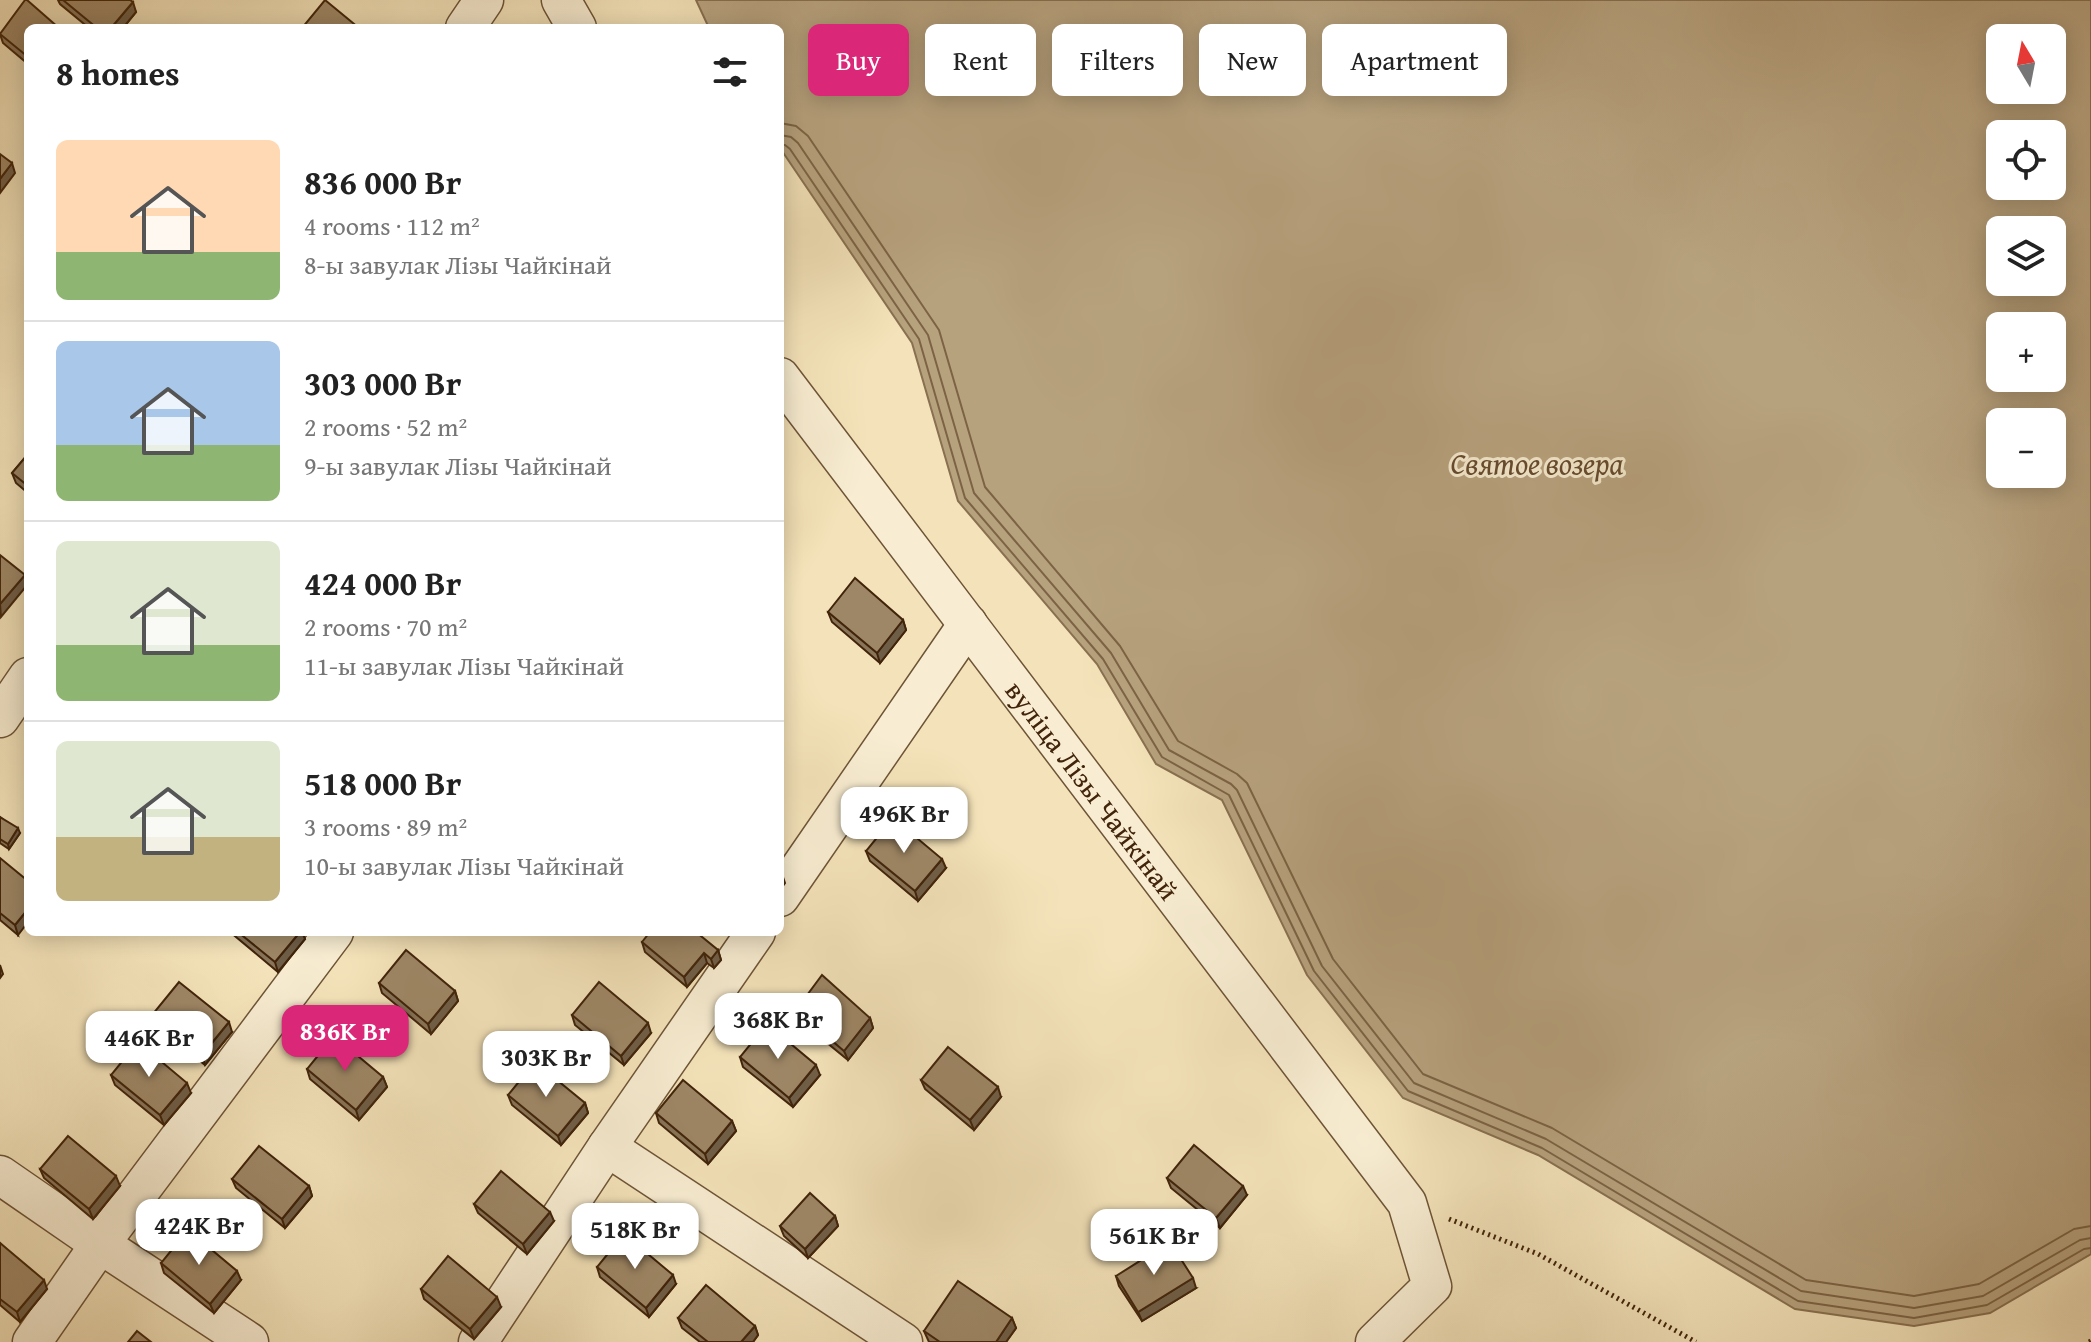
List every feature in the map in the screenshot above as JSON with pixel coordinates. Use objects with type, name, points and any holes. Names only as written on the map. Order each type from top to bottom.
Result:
[{"type":"street","points":[[468,24],[484,0]]},
{"type":"street","points":[[561,0],[575,24]]},
{"type":"street","name":"вуліца Лізы Чайкінай","points":[[784,382],[1407,1203]]},
{"type":"street","points":[[784,891],[968,624]]},
{"type":"street","points":[[0,718],[24,683]]},
{"type":"street","points":[[32,1342],[100,1244],[331,936]]},
{"type":"street","points":[[478,1342],[607,1147],[753,936]]},
{"type":"street","points":[[607,1147],[903,1342]]},
{"type":"street","points":[[0,1175],[249,1342]]},
{"type":"street","points":[[1375,1342],[1432,1286],[1407,1203]]},
{"type":"path","points":[[1407,1203],[1538,1254],[1696,1342]]},
{"type":"water","name":"Святое возера","points":[[696,0],[2091,0],[2091,1254],[1990,1313],[1914,1326],[1795,1309],[1538,1155],[1403,1098],[1307,975],[1222,800],[1156,764],[1097,664],[958,501],[912,343],[784,154],[784,24],[707,24]]},
{"type":"building","points":[[25,0],[54,24],[24,24],[24,54],[0,34]]},
{"type":"building","points":[[63,0],[133,2],[114,24],[92,24]]},
{"type":"building","points":[[325,0],[354,24],[305,24]]},
{"type":"building","points":[[0,154],[12,163],[0,179]]},
{"type":"building","points":[[24,459],[24,483],[12,473]]},
{"type":"building","points":[[0,555],[24,576],[0,604]]},
{"type":"building","points":[[855,578],[903,620],[877,653],[828,612]]},
{"type":"building","points":[[0,817],[18,828],[8,844],[0,839]]},
{"type":"building","points":[[893,818],[942,859],[915,891],[866,851]]},
{"type":"building","points":[[0,858],[24,878],[24,914],[15,925],[0,913]]},
{"type":"building","points":[[243,936],[297,936],[275,962]]},
{"type":"building","points":[[647,936],[701,936],[718,950],[711,959],[704,953],[684,977],[642,942]]},
{"type":"building","points":[[406,950],[455,991],[428,1024],[379,983]]},
{"type":"building","points":[[822,975],[870,1018],[844,1051],[796,1010]]},
{"type":"building","points":[[179,982],[229,1022],[202,1055],[152,1015]]},
{"type":"building","points":[[599,982],[648,1023],[621,1056],[572,1015]]},
{"type":"building","points":[[767,1024],[816,1065],[789,1098],[740,1057]]},
{"type":"building","points":[[334,1036],[383,1077],[356,1110],[307,1069]]},
{"type":"building","points":[[138,1042],[187,1083],[160,1115],[111,1075]]},
{"type":"building","points":[[948,1047],[998,1087],[970,1120],[921,1080]]},
{"type":"building","points":[[535,1062],[585,1103],[558,1136],[508,1095]]},
{"type":"building","points":[[683,1080],[732,1121],[705,1154],[656,1113]]},
{"type":"building","points":[[68,1136],[116,1176],[89,1209],[40,1169]]},
{"type":"building","points":[[1194,1145],[1243,1186],[1216,1218],[1167,1178]]},
{"type":"building","points":[[259,1146],[309,1186],[282,1219],[232,1179]]},
{"type":"building","points":[[501,1171],[550,1212],[523,1244],[474,1204]]},
{"type":"building","points":[[810,1193],[835,1216],[805,1249],[780,1226]]},
{"type":"building","points":[[188,1230],[237,1271],[210,1304],[161,1263]]},
{"type":"building","points":[[624,1234],[673,1275],[646,1308],[597,1267]]},
{"type":"building","points":[[1170,1242],[1193,1278],[1138,1312],[1116,1276]]},
{"type":"building","points":[[0,1243],[44,1280],[17,1312],[0,1299]]},
{"type":"building","points":[[448,1256],[497,1297],[470,1329],[421,1289]]},
{"type":"building","points":[[958,1281],[1012,1318],[996,1342],[940,1342],[924,1331]]},
{"type":"building","points":[[706,1285],[755,1326],[741,1342],[708,1342],[678,1318]]},
{"type":"building","points":[[137,1331],[151,1342],[128,1342]]}]
